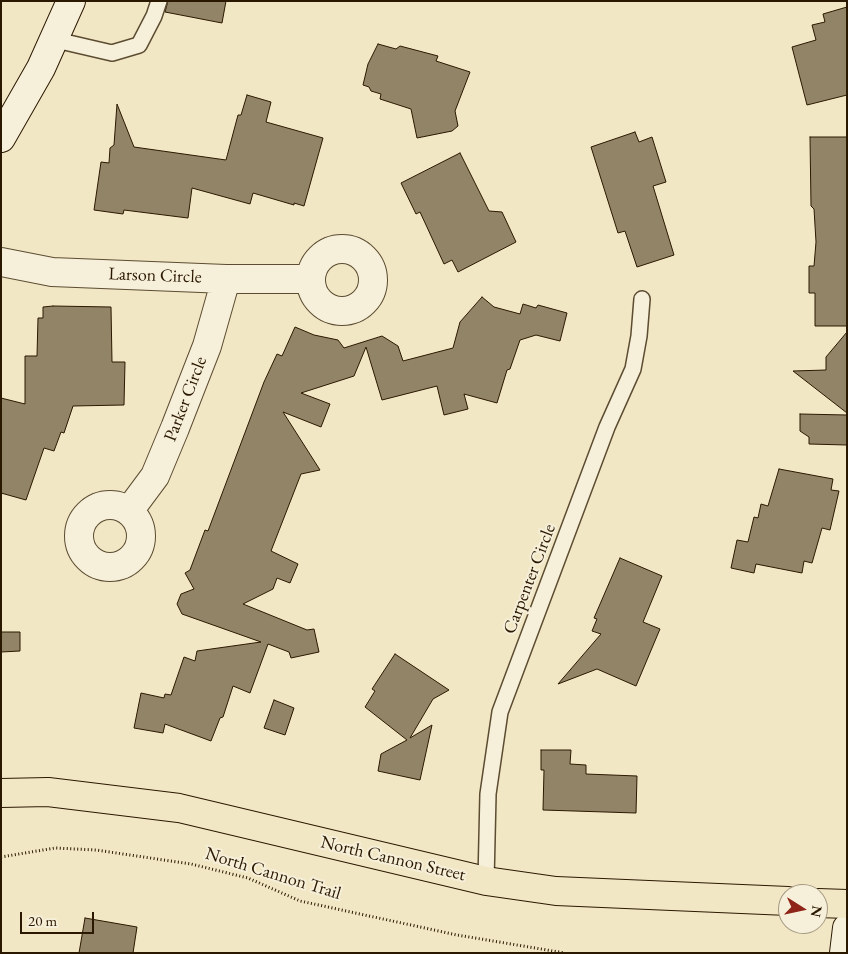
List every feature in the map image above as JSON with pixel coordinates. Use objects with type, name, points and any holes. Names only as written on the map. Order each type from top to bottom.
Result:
[{"type":"main road","name":"North Cannon Street","points":[[1,793],[48,792],[180,808],[486,881],[556,891],[778,901]]},
{"type":"main road","points":[[828,903],[847,904]]},
{"type":"street","points":[[1,138],[28,93],[56,40],[71,1]]},
{"type":"street","name":"Larson Circle","points":[[1,262],[52,272],[226,280],[311,279]]},
{"type":"street","name":"Parker Circle","points":[[129,510],[155,476],[172,436],[207,346],[226,280]]},
{"type":"street","points":[[844,953],[847,928]]},
{"type":"lane","points":[[56,40],[112,53],[139,45],[154,16],[159,1]]},
{"type":"lane","name":"Carpenter Circle","points":[[486,881],[488,794],[500,712],[607,427],[633,369],[639,336],[642,299]]},
{"type":"path","name":"North Cannon Trail","points":[[1,857],[55,848],[96,850],[191,864],[248,878],[300,901],[457,935],[565,953]]},
{"type":"building","points":[[168,1],[226,1],[222,23],[165,12]]},
{"type":"building","points":[[847,7],[847,95],[807,105],[792,47],[816,40],[812,25],[825,22],[823,14]]},
{"type":"building","points":[[378,44],[396,49],[400,46],[438,56],[436,61],[470,72],[455,111],[458,126],[452,131],[417,138],[411,109],[380,99],[381,94],[371,91],[369,87],[363,85],[368,64]]},
{"type":"building","points":[[247,95],[271,102],[266,122],[323,138],[304,206],[294,203],[294,205],[253,193],[250,204],[192,188],[188,218],[124,210],[123,214],[94,210],[101,162],[109,163],[110,148],[114,145],[117,104],[134,147],[226,160],[238,115],[241,115]]},
{"type":"building","points":[[635,132],[639,142],[652,137],[666,182],[653,186],[674,255],[637,267],[625,231],[618,233],[591,147]]},
{"type":"building","points":[[810,137],[847,137],[847,326],[815,326],[815,293],[809,293],[809,266],[814,266],[816,242],[814,209],[811,206]]},
{"type":"building","points":[[460,153],[489,211],[502,212],[516,242],[458,272],[452,260],[444,264],[420,212],[416,214],[401,183]]},
{"type":"building","points":[[482,297],[494,307],[520,314],[523,304],[536,308],[538,305],[567,313],[560,341],[536,335],[520,340],[510,369],[507,370],[497,403],[464,394],[468,409],[444,415],[437,386],[382,400],[366,347],[354,376],[301,393],[330,404],[321,427],[283,412],[320,470],[301,474],[271,551],[298,564],[290,583],[277,578],[273,589],[243,604],[307,630],[314,629],[319,652],[291,658],[289,652],[268,644],[250,693],[233,686],[223,717],[220,718],[211,741],[165,724],[163,733],[134,728],[141,693],[164,698],[165,694],[171,695],[184,657],[195,661],[197,651],[261,642],[182,614],[177,604],[181,594],[194,589],[185,573],[190,570],[205,530],[208,531],[264,382],[277,354],[282,356],[295,327],[314,335],[338,340],[344,348],[382,336],[398,346],[403,361],[453,348],[460,322]]},
{"type":"building","points":[[43,307],[111,307],[112,362],[125,362],[124,405],[73,406],[64,433],[61,432],[54,451],[44,448],[26,500],[1,493],[1,398],[25,404],[25,356],[37,356],[38,318],[43,318]]},
{"type":"building","points":[[847,332],[847,413],[793,371],[826,370],[826,357]]},
{"type":"building","points":[[800,414],[847,415],[847,445],[809,444],[809,437],[800,431]]},
{"type":"building","points":[[779,469],[833,479],[831,490],[839,491],[830,530],[822,528],[812,563],[804,561],[802,573],[756,564],[754,573],[731,568],[737,540],[748,542],[754,517],[758,518],[761,504],[768,506]]},
{"type":"building","points":[[620,558],[662,576],[643,622],[660,629],[636,686],[597,669],[558,684],[601,634],[592,631],[597,619],[594,618]]},
{"type":"building","points":[[1,632],[20,632],[20,651],[1,652]]},
{"type":"building","points":[[395,654],[449,690],[433,699],[410,738],[432,725],[420,780],[378,771],[381,754],[407,740],[365,707],[375,691],[372,689]]},
{"type":"building","points":[[274,700],[294,708],[285,735],[264,728]]},
{"type":"building","points":[[541,750],[571,750],[570,764],[586,765],[586,774],[637,776],[636,813],[543,810],[544,770],[541,770]]},
{"type":"building","points":[[85,918],[137,927],[133,953],[79,953]]}]
